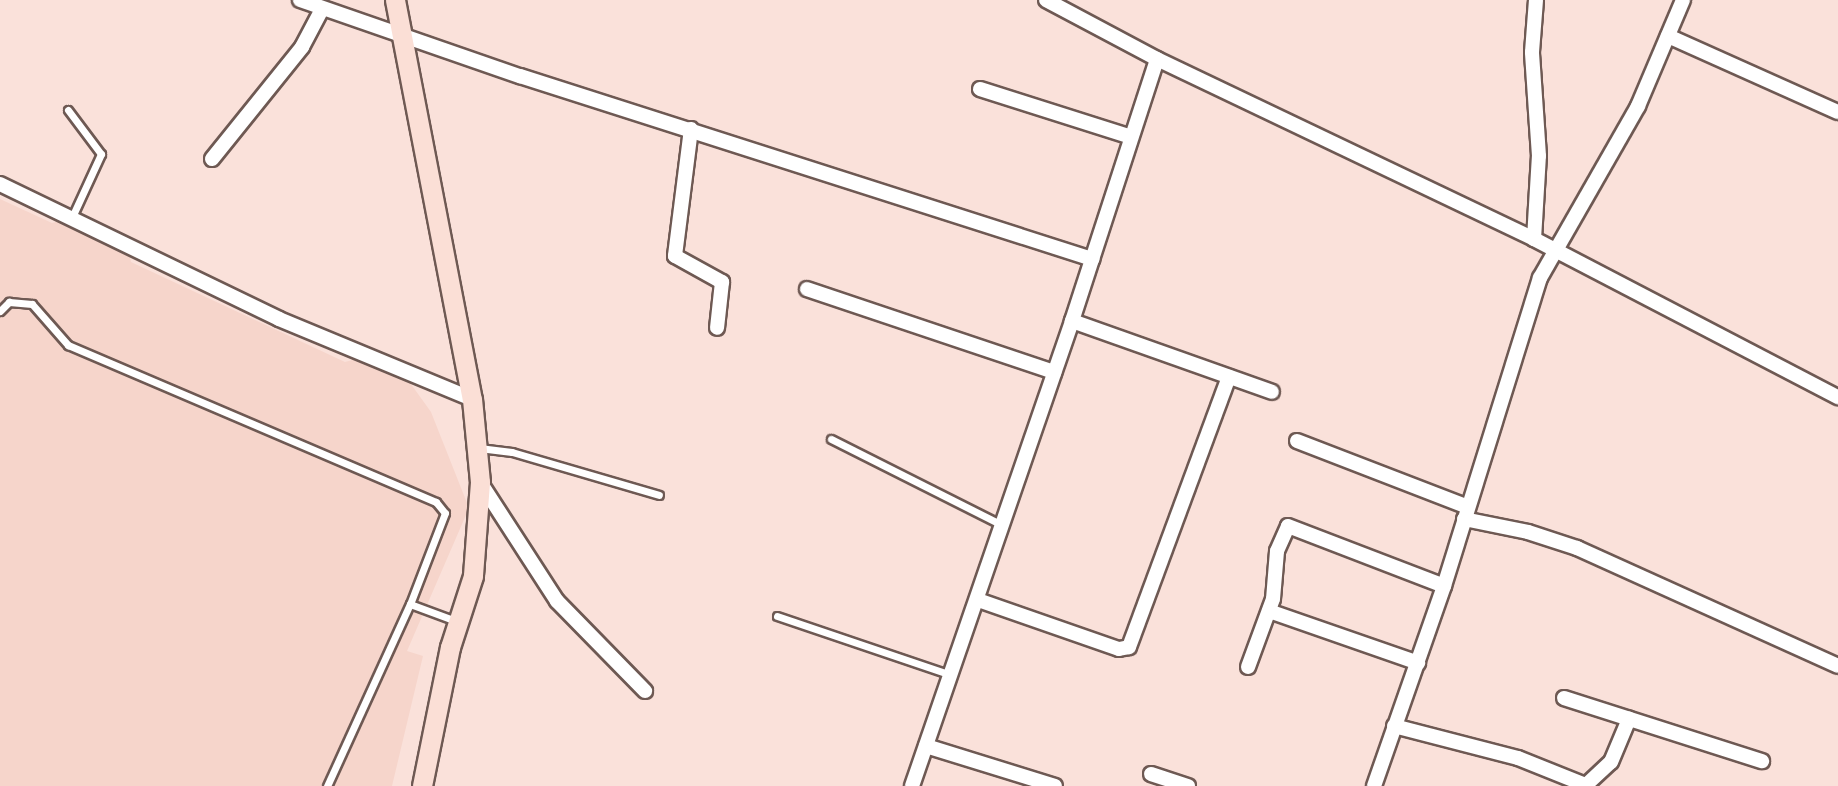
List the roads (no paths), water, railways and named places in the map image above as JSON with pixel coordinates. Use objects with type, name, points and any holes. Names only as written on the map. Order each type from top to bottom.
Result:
[{"type":"street","points":[[300,0],[402,37],[1092,260]]},
{"type":"street","points":[[1046,0],[1157,59],[1534,239],[1838,397]]},
{"type":"street","points":[[1534,239],[1539,144],[1532,52],[1536,0]]},
{"type":"street","points":[[1374,786],[1444,586],[1535,291],[1555,250],[1638,106],[1683,0]]},
{"type":"street","points":[[397,2],[472,399],[480,482],[478,548],[460,622],[450,647],[422,786]]},
{"type":"street","points":[[212,159],[302,47],[322,9]]},
{"type":"street","points":[[1668,36],[1838,112]]},
{"type":"street","points":[[912,786],[978,600],[1157,59]]},
{"type":"street","points":[[980,89],[1131,137]]},
{"type":"street","points":[[691,129],[675,256],[722,282],[717,328]]},
{"type":"street","points":[[0,184],[270,315],[472,399]]},
{"type":"street","points":[[807,289],[1054,372]]},
{"type":"street","points":[[1072,321],[1272,392]]},
{"type":"street","points":[[978,600],[1119,649],[1129,646],[1229,377]]},
{"type":"street","points":[[1297,441],[1466,513],[1577,548],[1838,667]]},
{"type":"street","points":[[480,482],[558,601],[645,691]]},
{"type":"street","points":[[1248,667],[1269,611],[1277,551],[1288,526],[1444,586]]},
{"type":"street","points":[[1269,611],[1418,663]]},
{"type":"street","points":[[1564,698],[1762,761]]},
{"type":"street","points":[[1394,726],[1518,758],[1585,786],[1611,762],[1629,719]]},
{"type":"street","points":[[926,746],[1055,786]]},
{"type":"street","points":[[1151,774],[1188,786]]},
{"type":"lane","points":[[68,110],[101,154],[72,217]]},
{"type":"lane","points":[[0,311],[9,302],[32,304],[68,345],[436,502],[445,513],[410,604],[327,786]]},
{"type":"lane","points":[[831,439],[1002,525]]},
{"type":"lane","points":[[478,448],[512,452],[659,495]]},
{"type":"lane","points":[[410,604],[460,622]]},
{"type":"lane","points":[[777,616],[952,675]]}]
